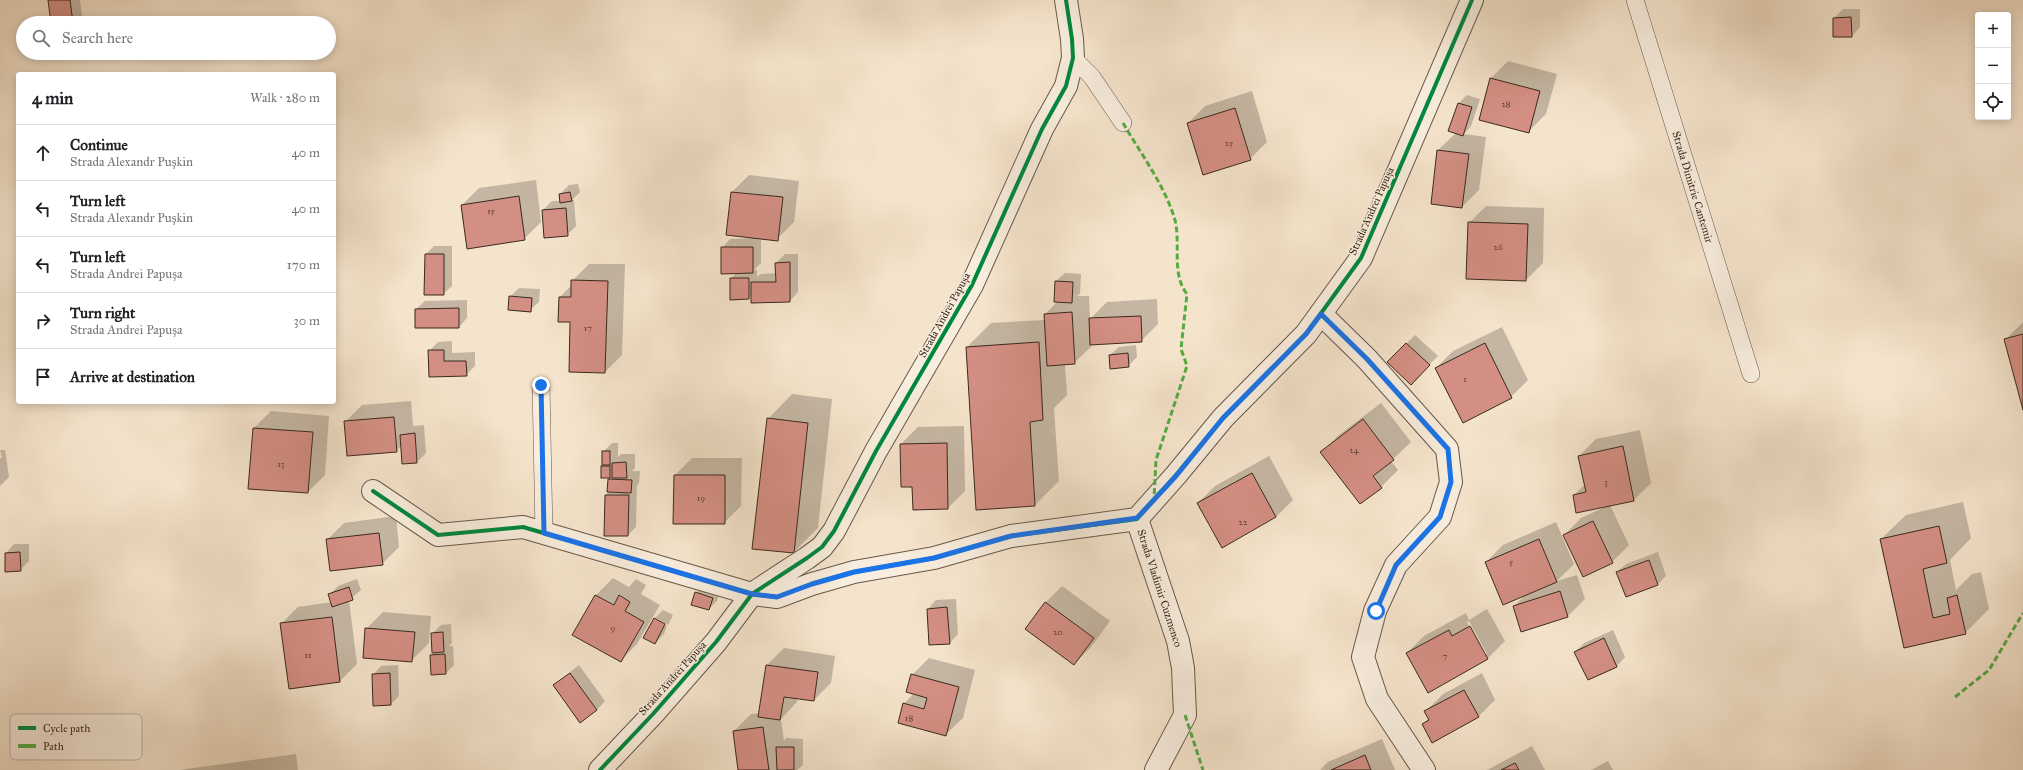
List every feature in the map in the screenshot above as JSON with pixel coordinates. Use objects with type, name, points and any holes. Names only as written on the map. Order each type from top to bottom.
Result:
[{"type":"street","name":"Strada Andrei Papușa","points":[[600,770],[653,714],[716,642],[752,594],[822,547],[834,532],[876,450],[972,285],[1042,129],[1066,86],[1073,58],[1066,0]]},
{"type":"street","name":"Strada Andrei Papușa","points":[[1137,518],[1176,476],[1223,418],[1306,334],[1361,258],[1472,0]]},
{"type":"street","points":[[1321,314],[1362,354],[1448,449],[1451,482],[1440,517],[1396,565],[1376,611],[1364,658],[1377,699],[1424,770]]},
{"type":"street","points":[[373,491],[438,535],[523,527],[752,594],[777,597],[812,584],[854,572],[934,558],[1011,536],[1137,518]]},
{"type":"street","name":"Strada Vladimir Cuzmenco","points":[[1137,518],[1178,641],[1183,668],[1185,714],[1156,770]]},
{"type":"lane","name":"Strada Dimitrie Cantemir","points":[[1636,0],[1751,374]]},
{"type":"lane","points":[[1073,58],[1092,77],[1123,123]]},
{"type":"lane","points":[[541,385],[544,533]]},
{"type":"building","points":[[48,0],[70,0],[72,16],[50,16]]},
{"type":"building","points":[[1851,17],[1852,37],[1833,37],[1833,18]]},
{"type":"building","points":[[1490,78],[1540,91],[1529,133],[1479,120]]},
{"type":"building","points":[[1458,103],[1472,107],[1463,136],[1448,131]]},
{"type":"building","points":[[1235,108],[1251,160],[1203,175],[1187,123]]},
{"type":"building","points":[[1437,150],[1469,154],[1462,208],[1431,204]]},
{"type":"building","points":[[570,192],[572,201],[560,203],[559,194]]},
{"type":"building","points":[[731,192],[783,197],[778,241],[726,235]]},
{"type":"building","points":[[519,196],[525,240],[467,249],[461,205]]},
{"type":"building","points":[[566,208],[568,236],[544,238],[542,210]]},
{"type":"building","points":[[1468,222],[1528,224],[1526,281],[1466,279]]},
{"type":"building","points":[[721,247],[753,247],[753,273],[721,274]]},
{"type":"building","points":[[425,254],[444,254],[444,295],[424,295]]},
{"type":"building","points":[[790,262],[790,302],[751,303],[751,282],[776,282],[775,263]]},
{"type":"building","points":[[730,278],[749,278],[749,299],[730,300]]},
{"type":"building","points":[[571,280],[608,281],[605,373],[569,372],[570,322],[558,322],[559,297],[571,297]]},
{"type":"building","points":[[1055,281],[1073,282],[1072,303],[1054,302]]},
{"type":"building","points":[[509,296],[532,298],[531,312],[508,310]]},
{"type":"building","points":[[459,308],[459,328],[415,328],[415,309]]},
{"type":"building","points":[[1072,312],[1075,364],[1047,366],[1044,314]]},
{"type":"building","points":[[1141,316],[1142,342],[1090,345],[1089,318]]},
{"type":"building","points":[[2023,334],[2023,410],[2004,339]]},
{"type":"building","points":[[1039,342],[1043,420],[1030,422],[1035,506],[976,510],[966,347]]},
{"type":"building","points":[[1406,343],[1430,365],[1411,385],[1387,362]]},
{"type":"building","points":[[1485,343],[1512,398],[1463,423],[1435,368]]},
{"type":"building","points":[[428,350],[444,350],[444,361],[466,361],[467,376],[429,377]]},
{"type":"building","points":[[1128,353],[1129,367],[1110,369],[1109,355]]},
{"type":"building","points":[[394,417],[397,452],[347,456],[344,421]]},
{"type":"building","points":[[767,418],[808,423],[794,553],[752,549]]},
{"type":"building","points":[[1363,419],[1394,460],[1373,476],[1382,488],[1360,504],[1320,452]]},
{"type":"building","points":[[253,428],[313,432],[308,493],[248,489]]},
{"type":"building","points":[[415,433],[417,463],[402,464],[400,435]]},
{"type":"building","points":[[947,443],[948,509],[913,510],[912,487],[901,487],[900,444]]},
{"type":"building","points":[[1623,446],[1634,501],[1576,513],[1573,495],[1586,492],[1578,456]]},
{"type":"building","points":[[602,451],[610,451],[610,465],[602,465]]},
{"type":"building","points":[[626,462],[627,478],[612,478],[612,463]]},
{"type":"building","points":[[601,466],[610,466],[610,478],[601,478]]},
{"type":"building","points":[[1252,473],[1276,517],[1222,548],[1197,503]]},
{"type":"building","points":[[674,475],[725,475],[725,524],[673,524]]},
{"type":"building","points":[[608,479],[632,480],[631,493],[607,492]]},
{"type":"building","points":[[605,495],[629,495],[628,536],[604,536]]},
{"type":"building","points":[[1593,521],[1613,563],[1583,577],[1563,535]]},
{"type":"building","points":[[1939,526],[1947,563],[1923,569],[1933,618],[1950,614],[1947,598],[1957,595],[1966,634],[1904,648],[1880,539]]},
{"type":"building","points":[[379,533],[383,565],[330,571],[326,539]]},
{"type":"building","points":[[1539,539],[1557,582],[1503,605],[1485,562]]},
{"type":"building","points":[[20,552],[21,571],[5,572],[5,553]]},
{"type":"building","points":[[1649,560],[1658,585],[1626,597],[1616,572]]},
{"type":"building","points":[[349,587],[353,600],[332,607],[328,594]]},
{"type":"building","points":[[1560,591],[1568,617],[1521,632],[1513,606]]},
{"type":"building","points":[[695,592],[713,598],[709,610],[691,605]]},
{"type":"building","points":[[595,595],[614,605],[619,595],[630,602],[625,611],[644,622],[621,662],[572,635]]},
{"type":"building","points":[[1045,602],[1094,638],[1074,665],[1025,629]]},
{"type":"building","points":[[947,607],[950,644],[929,645],[927,609]]},
{"type":"building","points":[[332,617],[340,682],[289,689],[280,623]]},
{"type":"building","points":[[654,618],[665,624],[655,644],[643,638]]},
{"type":"building","points":[[1470,626],[1488,659],[1428,693],[1406,653],[1449,630],[1452,636]]},
{"type":"building","points":[[365,628],[415,632],[412,662],[363,658]]},
{"type":"building","points":[[443,632],[444,652],[432,653],[431,633]]},
{"type":"building","points":[[1604,638],[1617,667],[1588,680],[1574,652]]},
{"type":"building","points":[[445,654],[446,674],[431,675],[430,655]]},
{"type":"building","points":[[766,665],[818,672],[814,701],[784,697],[780,720],[758,717]]},
{"type":"building","points":[[390,673],[391,705],[373,706],[372,674]]},
{"type":"building","points":[[570,673],[597,710],[580,723],[553,685]]},
{"type":"building","points":[[911,674],[959,687],[946,736],[898,723],[903,703],[924,709],[927,698],[906,692]]},
{"type":"building","points":[[1464,690],[1479,717],[1432,743],[1422,724],[1429,720],[1424,711]]},
{"type":"building","points":[[763,727],[769,770],[738,770],[733,731]]},
{"type":"building","points":[[776,747],[794,747],[794,770],[777,770]]},
{"type":"building","points":[[1365,755],[1371,770],[1331,770]]},
{"type":"building","points":[[1515,763],[1519,770],[1501,770]]},
{"type":"marked path","points":[[1123,123],[1152,170],[1171,207],[1177,229],[1179,277],[1187,294],[1181,349],[1187,366],[1156,460],[1154,499]]},
{"type":"marked path","points":[[1955,697],[1989,670],[2023,613]]},
{"type":"marked path","points":[[1185,715],[1203,770]]},
{"type":"cycle path","points":[[600,770],[653,714],[716,642],[752,594],[822,547],[834,531],[876,451],[972,285],[1042,129],[1066,86],[1073,58],[1072,39],[1066,0]]},
{"type":"cycle path","points":[[373,491],[438,535],[523,527],[752,594],[777,597],[812,584],[854,572],[934,558],[1011,536],[1137,519],[1223,418],[1306,334],[1361,258],[1472,0]]},
{"type":"route","points":[[541,385],[544,533],[726,585],[752,594],[777,597],[812,584],[854,572],[934,558],[1011,536],[1137,518],[1154,502],[1223,418],[1306,334],[1321,314],[1367,359],[1448,449],[1451,482],[1440,517],[1396,565],[1376,611]]}]
